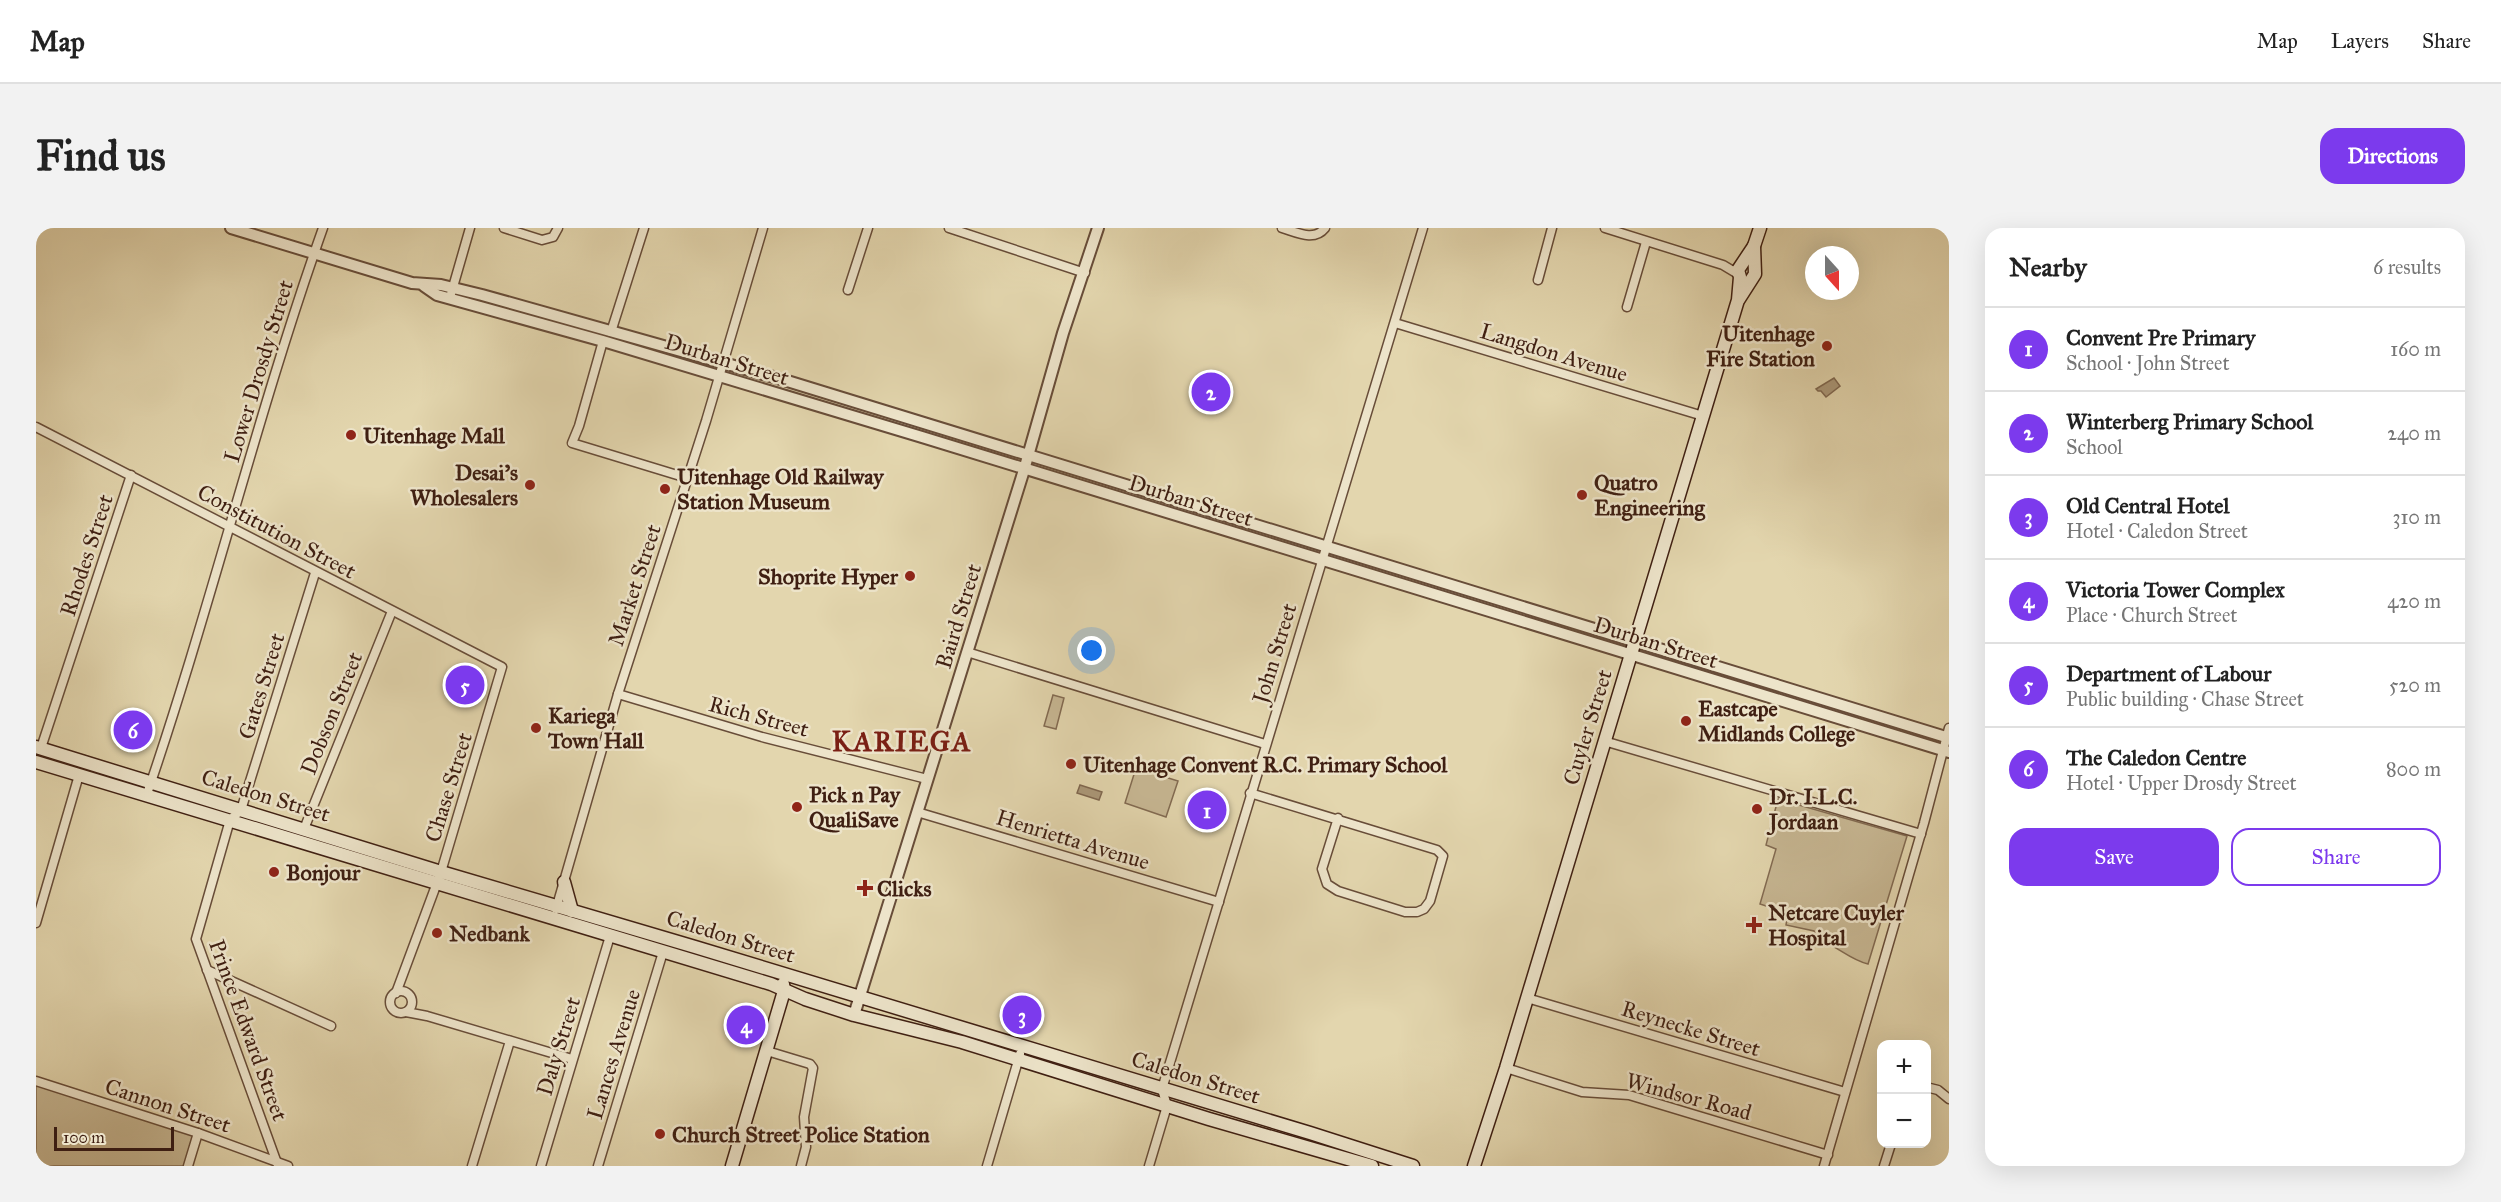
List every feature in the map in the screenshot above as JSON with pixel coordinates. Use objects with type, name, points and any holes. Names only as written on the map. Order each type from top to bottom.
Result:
[{"type":"main road","name":"Cuyler Street","points":[[1474,1166],[1605,741],[1738,300],[1744,271],[1760,228]]},
{"type":"main road","name":"Caledon Street","points":[[39,747],[304,829],[439,878]]},
{"type":"main road","name":"Caledon Street","points":[[36,762],[554,912],[610,936],[771,984],[784,991],[854,1014],[962,1042],[1167,1106],[1372,1166]]},
{"type":"main road","points":[[564,882],[573,911]]},
{"type":"main road","name":"Caledon Street","points":[[554,912],[573,911],[1413,1166]]},
{"type":"main road","points":[[732,1166],[784,991],[782,980],[774,971]]},
{"type":"main road","points":[[784,991],[802,980]]},
{"type":"street","name":"Durban Street","points":[[231,228],[423,286],[441,285],[451,293],[603,341],[1321,560],[1948,734]]},
{"type":"street","name":"Lower Drosdy Street","points":[[147,794],[187,673],[230,526],[323,228]]},
{"type":"street","points":[[451,293],[470,228]]},
{"type":"street","points":[[504,228],[542,240],[552,238],[557,230]]},
{"type":"street","points":[[611,332],[644,228]]},
{"type":"street","name":"Market Street","points":[[554,912],[618,694],[720,376],[763,228]]},
{"type":"street","points":[[848,290],[868,228]]},
{"type":"street","points":[[949,228],[1085,273]]},
{"type":"street","name":"Baird Street","points":[[854,1014],[1024,470],[1063,333],[1085,273],[1098,228]]},
{"type":"street","points":[[1282,228],[1314,236],[1325,228]]},
{"type":"street","name":"John Street","points":[[1162,1089],[1423,228]]},
{"type":"street","points":[[1538,280],[1552,228]]},
{"type":"street","points":[[1605,228],[1744,271]]},
{"type":"street","points":[[1627,307],[1646,242]]},
{"type":"street","name":"Durban Street","points":[[451,293],[611,332],[724,363],[1327,546],[1946,751]]},
{"type":"street","name":"Langdon Avenue","points":[[1395,323],[1703,416]]},
{"type":"street","points":[[603,341],[572,443],[687,478]]},
{"type":"street","name":"Constitution Street","points":[[37,431],[131,475],[315,573],[502,667]]},
{"type":"street","name":"Rhodes Street","points":[[39,747],[131,475]]},
{"type":"street","name":"Gates Street","points":[[241,810],[315,573]]},
{"type":"street","name":"Dobson Street","points":[[304,829],[392,611]]},
{"type":"street","points":[[967,652],[1265,744]]},
{"type":"street","name":"Chase Street","points":[[396,993],[439,878],[502,667]]},
{"type":"street","name":"Rich Street","points":[[618,694],[762,737],[927,779]]},
{"type":"street","points":[[1824,1166],[1946,751],[1948,734]]},
{"type":"street","points":[[1605,741],[1921,834]]},
{"type":"street","points":[[36,923],[79,775]]},
{"type":"street","points":[[1250,793],[1338,818],[1440,852],[1443,856],[1433,893],[1426,907],[1417,912],[1405,912],[1338,891],[1327,884],[1322,869],[1338,818]]},
{"type":"street","points":[[230,820],[241,810]]},
{"type":"street","name":"Henrietta Avenue","points":[[917,812],[1219,902]]},
{"type":"street","name":"Prince Edward Street","points":[[230,820],[196,934],[198,947],[277,1162]]},
{"type":"street","name":"Daly Street","points":[[541,1166],[610,936]]},
{"type":"street","name":"Lances Avenue","points":[[598,1166],[663,952]]},
{"type":"street","points":[[207,970],[331,1026]]},
{"type":"street","points":[[404,970],[411,998],[406,1012]]},
{"type":"street","points":[[427,1016],[402,991],[396,993],[390,1001],[391,1007],[397,1013],[406,1012],[427,1016],[572,1059]]},
{"type":"street","name":"Reynecke Street","points":[[1527,998],[1845,1092]]},
{"type":"street","points":[[472,1166],[510,1041]]},
{"type":"street","points":[[987,1164],[1023,1047]]},
{"type":"street","points":[[767,1051],[810,1064],[813,1068],[804,1117],[806,1147],[801,1166]]},
{"type":"street","name":"Windsor Road","points":[[1506,1068],[1582,1092],[1629,1095],[1827,1155]]},
{"type":"street","name":"Cannon Street","points":[[36,1081],[198,1132],[288,1166]]},
{"type":"street","points":[[1931,1088],[1938,1090],[1949,1099]]},
{"type":"street","points":[[1149,1166],[1167,1106],[1162,1089]]},
{"type":"street","points":[[188,1166],[198,1132]]},
{"type":"street","points":[[1884,1166],[1889,1148]]},
{"type":"shaded area","points":[[1834,378],[1840,386],[1826,397],[1816,389]]},
{"type":"shaded area","points":[[1053,695],[1064,698],[1056,729],[1044,726]]},
{"type":"shaded area","points":[[1136,768],[1178,781],[1166,817],[1125,803]]},
{"type":"shaded area","points":[[1080,785],[1102,792],[1099,800],[1077,793]]},
{"type":"shaded area","points":[[1778,799],[1907,836],[1868,964],[1817,940],[1814,931],[1786,925],[1788,913],[1760,904],[1776,849],[1766,845]]},
{"type":"shaded area","points":[[36,1081],[198,1133],[188,1166],[36,1166]]},
{"type":"place","name":"Uitenhage Fire Station","points":[[1827,346]]},
{"type":"place","name":"Winterberg Primary School","points":[[1211,392]]},
{"type":"place","name":"Uitenhage Mall","points":[[351,435]]},
{"type":"place","name":"Desai's Wholesalers","points":[[530,485]]},
{"type":"place","name":"Uitenhage Old Railway Station Museum","points":[[665,489]]},
{"type":"place","name":"Quatro Engineering","points":[[1582,495]]},
{"type":"place","name":"Shoprite Hyper","points":[[910,576]]},
{"type":"place","name":"Department of Labour","points":[[465,685]]},
{"type":"place","name":"Eastcape Midlands College","points":[[1686,721]]},
{"type":"place","name":"Kariega Town Hall","points":[[536,728]]},
{"type":"place","name":"The Caledon Centre","points":[[133,730]]},
{"type":"place","name":"Uitenhage Convent R.C. Primary School","points":[[1071,764]]},
{"type":"place","name":"Pick n Pay QualiSave","points":[[797,807]]},
{"type":"place","name":"Dr. I.L.C. Jordaan","points":[[1757,809]]},
{"type":"place","name":"Convent Pre Primary","points":[[1207,810]]},
{"type":"place","name":"Bonjour","points":[[274,872]]},
{"type":"place","name":"Clicks","points":[[865,888]]},
{"type":"place","name":"Netcare Cuyler Hospital","points":[[1754,925]]},
{"type":"place","name":"Nedbank","points":[[437,933]]},
{"type":"place","name":"Old Central Hotel","points":[[1022,1015]]},
{"type":"place","name":"Victoria Tower Complex","points":[[746,1025]]},
{"type":"place","name":"Church Street Police Station","points":[[660,1134]]},
{"type":"district","name":"KARIEGA","points":[[902,741]]}]
